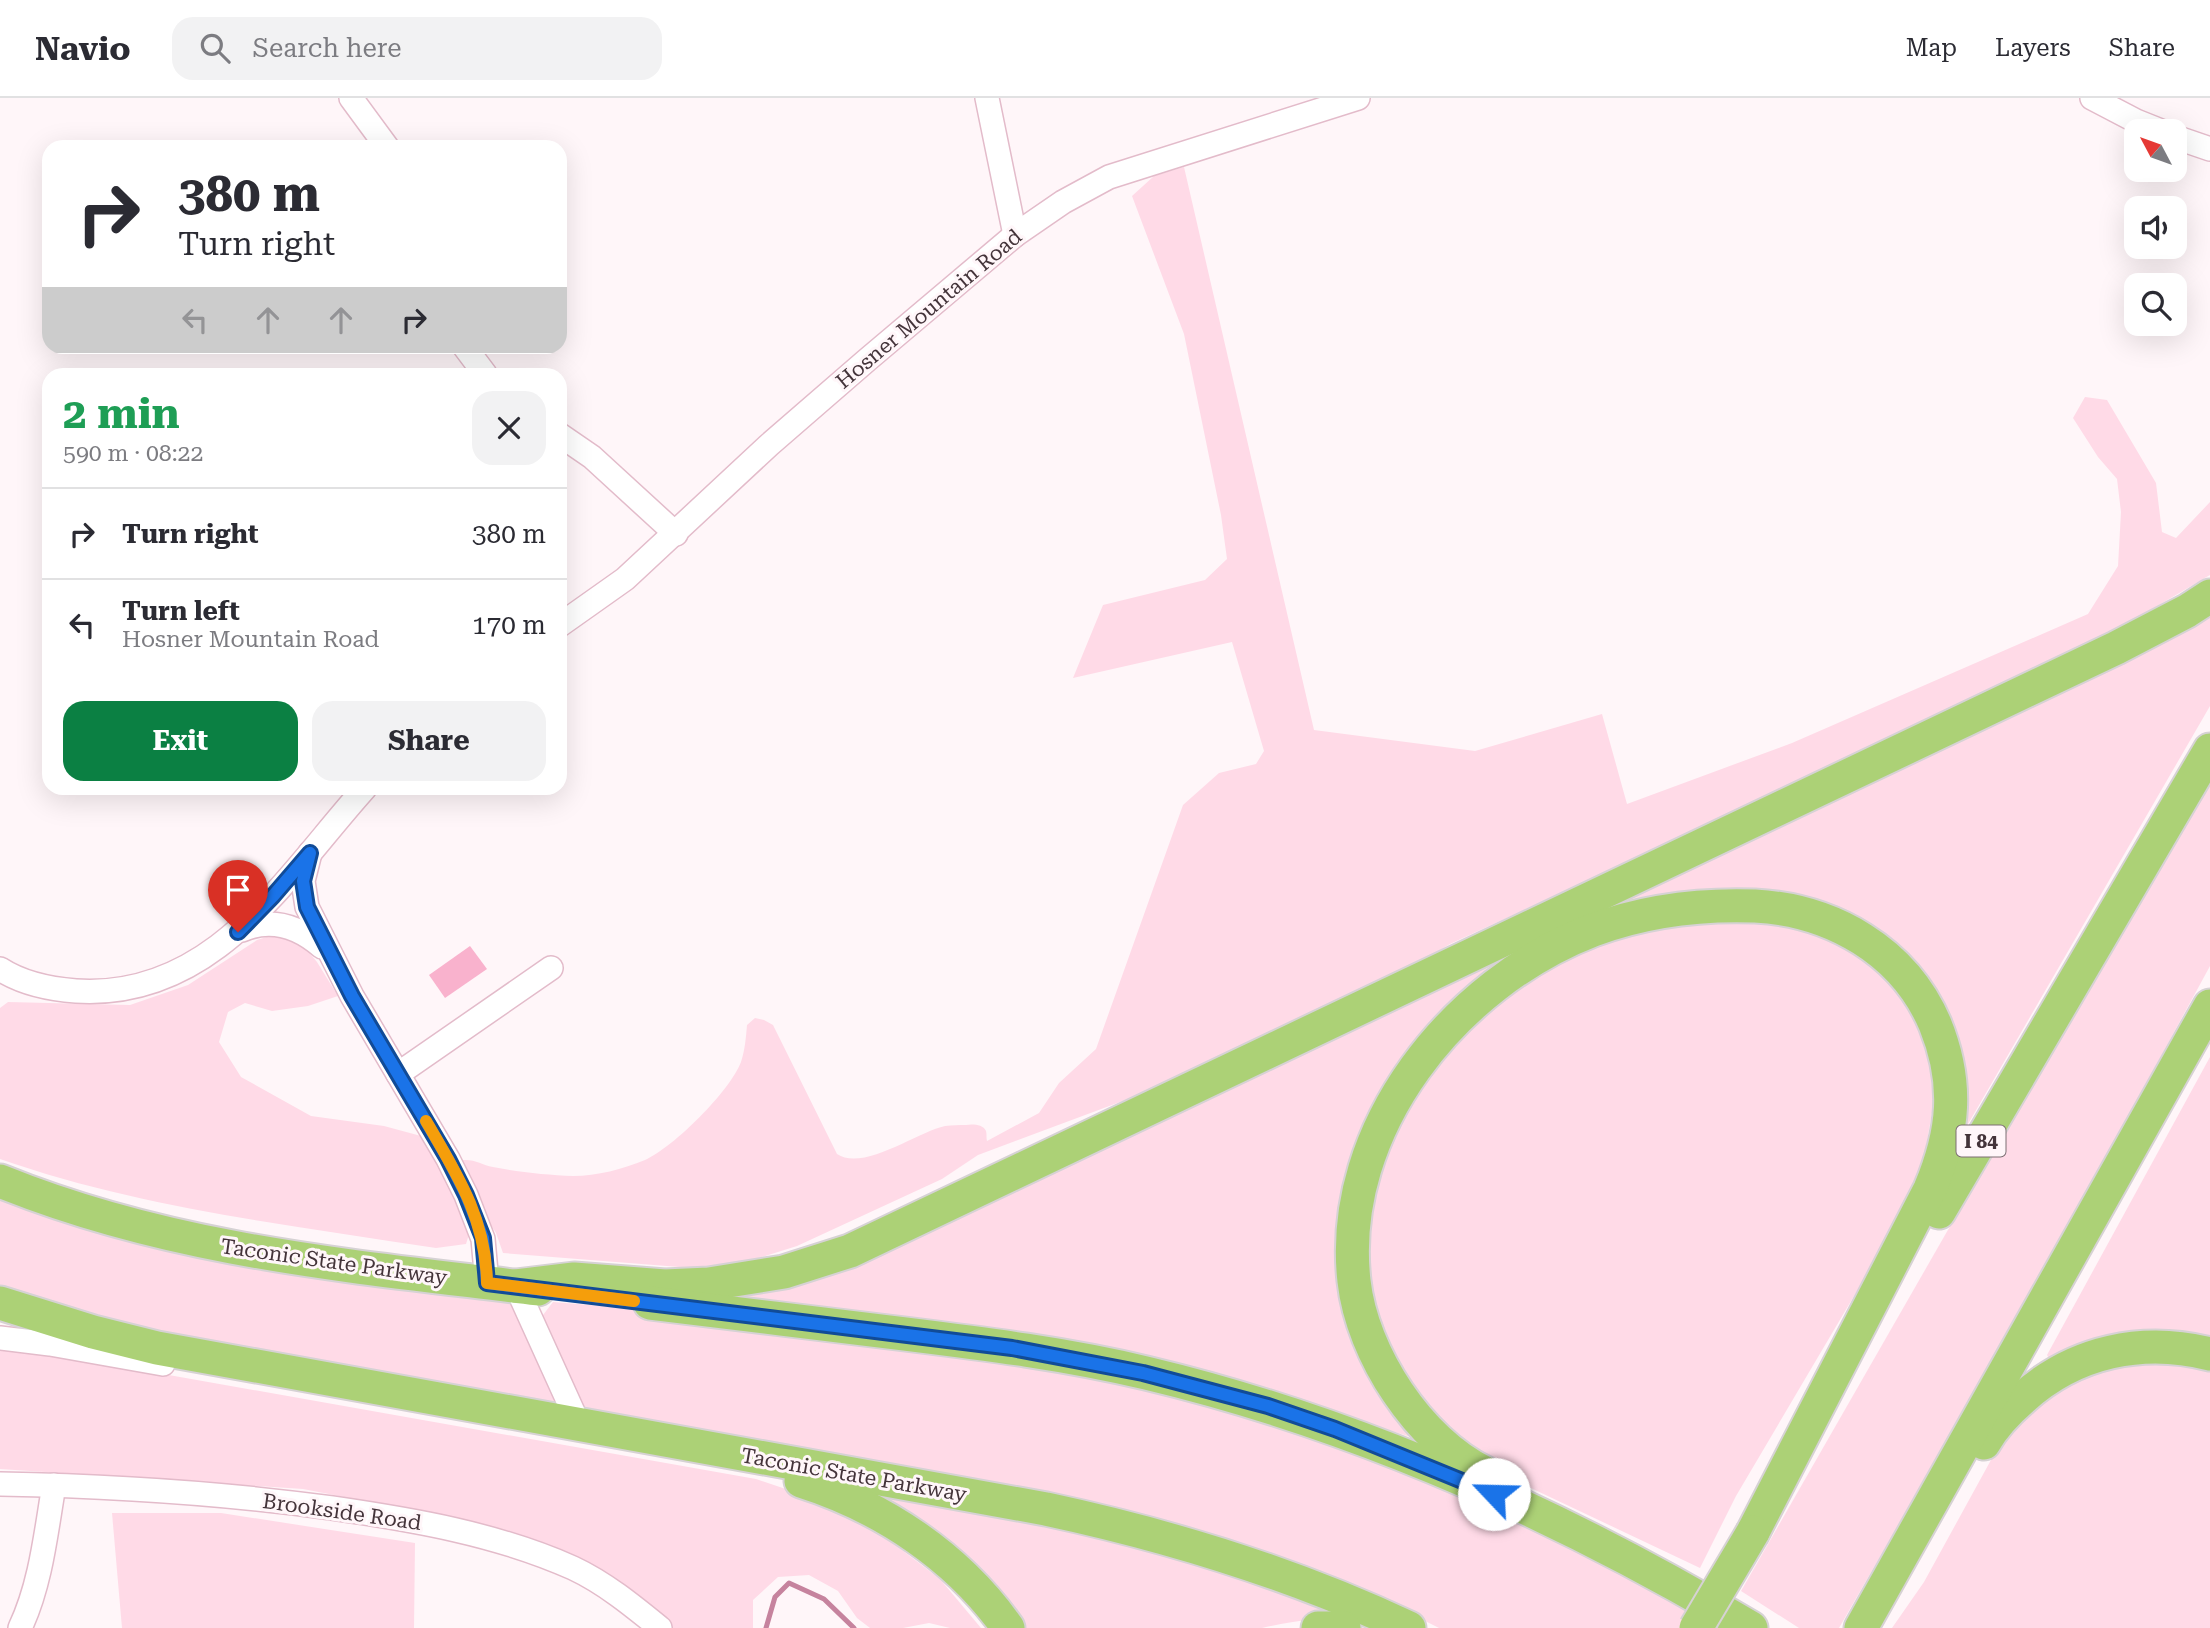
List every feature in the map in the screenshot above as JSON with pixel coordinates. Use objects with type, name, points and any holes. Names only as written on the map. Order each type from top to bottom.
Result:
[{"type":"highway","points":[[501,1284],[574,1279],[665,1286],[709,1284],[784,1272],[850,1251],[2116,648],[2210,596]]},
{"type":"highway","name":"I 84","points":[[1696,1628],[2210,750]]},
{"type":"highway","points":[[1532,1511],[1508,1484],[1475,1468],[1436,1437],[1403,1400],[1371,1342],[1355,1289],[1352,1258],[1356,1198],[1374,1144],[1393,1103],[1432,1048],[1456,1020],[1486,992],[1556,947],[1593,930],[1633,918],[1703,906],[1770,907],[1800,912],[1828,921],[1877,949],[1899,968],[1930,1013],[1940,1037],[1947,1060],[1951,1109],[1949,1135],[1930,1189],[1753,1532]]},
{"type":"highway","points":[[1861,1628],[2210,1006]]},
{"type":"highway","name":"Taconic State Parkway","points":[[0,1181],[89,1214],[220,1247],[1012,1348],[1143,1373],[1256,1403],[1409,1457],[1532,1511],[1698,1596],[1751,1628]]},
{"type":"highway","name":"Taconic State Parkway","points":[[0,1303],[93,1332],[157,1348],[1111,1523],[1240,1559],[1302,1581],[1409,1628]]},
{"type":"highway","points":[[1916,1529],[1960,1485],[1989,1434],[2010,1409],[2055,1373],[2082,1359],[2135,1347],[2162,1346],[2210,1354]]},
{"type":"highway","points":[[579,1425],[671,1454],[802,1482],[863,1505],[913,1535],[945,1560],[976,1589],[1008,1628]]},
{"type":"highway","points":[[1318,1628],[1344,1628]]},
{"type":"street","points":[[351,98],[382,140]]},
{"type":"street","points":[[987,98],[1015,235]]},
{"type":"street","name":"Hosner Mountain Road","points":[[567,620],[625,579],[769,446],[1015,235],[1063,202],[1109,177],[1358,98]]},
{"type":"street","points":[[2092,98],[2132,119]]},
{"type":"street","points":[[2188,141],[2210,149]]},
{"type":"street","points":[[567,440],[592,457],[676,534]]},
{"type":"street","points":[[0,969],[16,979],[68,990],[94,992],[127,988],[180,972],[238,932],[273,896],[359,795]]},
{"type":"street","points":[[310,853],[303,881],[303,894],[310,915],[458,1178],[479,1225],[486,1254],[579,1425]]},
{"type":"street","points":[[238,932],[260,923],[285,925],[299,930],[330,954]]},
{"type":"street","points":[[398,1074],[551,968]]},
{"type":"street","points":[[0,1338],[222,1373],[272,1370]]},
{"type":"street","name":"Brookside Road","points":[[0,1484],[153,1489],[292,1503],[465,1532],[525,1548],[576,1569],[625,1599],[660,1628]]},
{"type":"street","points":[[20,1628],[37,1580],[54,1485]]},
{"type":"shaded area","points":[[1184,167],[1314,730],[1475,751],[1602,714],[1627,804],[1792,743],[2088,614],[2118,566],[2121,512],[2117,479],[2098,457],[2073,418],[2085,397],[2107,400],[2156,483],[2162,532],[2176,538],[2210,502],[2210,575],[2067,659],[1450,944],[1396,976],[1155,1089],[978,1155],[942,1179],[797,1246],[752,1260],[692,1268],[503,1253],[496,1233],[479,1207],[460,1164],[463,1160],[513,1170],[573,1176],[610,1171],[645,1160],[685,1131],[725,1088],[741,1062],[747,1025],[755,1018],[773,1025],[837,1154],[848,1158],[875,1155],[948,1126],[980,1126],[986,1131],[987,1141],[1039,1113],[1059,1083],[1096,1049],[1183,805],[1219,773],[1256,764],[1264,751],[1232,642],[1073,678],[1103,605],[1205,580],[1227,559],[1221,515],[1184,334],[1132,196],[1154,176]]},
{"type":"shaded area","points":[[2210,602],[2210,706],[1964,1131],[1946,1028],[1832,910],[1581,926],[1392,1089],[1343,1277],[1426,1442],[1258,1388],[674,1289],[799,1274]]},
{"type":"shaded area","points":[[2210,779],[2210,966],[2046,1268],[1839,1628],[1799,1628],[1741,1591],[2074,1010]]},
{"type":"shaded area","points":[[1778,917],[1854,939],[1921,1013],[1937,1083],[1922,1171],[1867,1274],[1736,1496],[1700,1568],[1497,1472],[1405,1389],[1362,1276],[1375,1161],[1420,1076],[1512,985],[1632,925]]},
{"type":"shaded area","points":[[276,934],[297,938],[317,962],[338,996],[308,1006],[272,1011],[245,1003],[228,1012],[219,1042],[241,1077],[311,1116],[384,1126],[421,1136],[448,1179],[471,1228],[466,1244],[436,1248],[161,1203],[53,1176],[0,1159],[0,1008],[8,1002],[130,1005],[188,985],[257,940]]},
{"type":"shaded area","points":[[2210,1057],[2210,1342],[2051,1362],[2047,1355]]},
{"type":"shaded area","points":[[0,1193],[497,1296],[515,1307],[531,1336],[554,1401],[546,1407],[154,1335],[0,1291]]},
{"type":"shaded area","points":[[553,1302],[615,1307],[1022,1362],[1183,1393],[1303,1431],[1502,1509],[1718,1628],[1439,1628],[1376,1596],[1293,1562],[1163,1523],[587,1411],[576,1400],[539,1329],[543,1315]]},
{"type":"shaded area","points":[[0,1349],[28,1350],[756,1479],[851,1511],[940,1579],[981,1628],[950,1628],[929,1623],[903,1628],[870,1628],[857,1618],[838,1591],[809,1575],[778,1577],[753,1600],[753,1628],[671,1628],[643,1598],[560,1549],[458,1519],[303,1489],[0,1469]]},
{"type":"shaded area","points":[[2210,1360],[2210,1628],[1892,1628],[1924,1582],[1997,1449],[2031,1405],[2095,1365]]},
{"type":"shaded area","points":[[869,1496],[904,1497],[1074,1523],[1368,1618],[1315,1619],[1262,1628],[1017,1628]]},
{"type":"shaded area","points":[[112,1513],[221,1513],[415,1543],[414,1628],[122,1628]]},
{"type":"building","points":[[470,946],[487,969],[445,998],[429,975]]},
{"type":"waterway","points":[[766,1628],[775,1597],[789,1583],[824,1599],[854,1628]]},
{"type":"slow traffic","points":[[426,1121],[458,1178],[479,1225],[486,1254],[487,1283],[634,1301]]},
{"type":"route","points":[[238,932],[310,853],[303,881],[307,907],[352,996],[448,1159],[466,1195],[483,1238],[487,1283],[1012,1348],[1143,1373],[1207,1388],[1335,1429],[1494,1494]]}]
